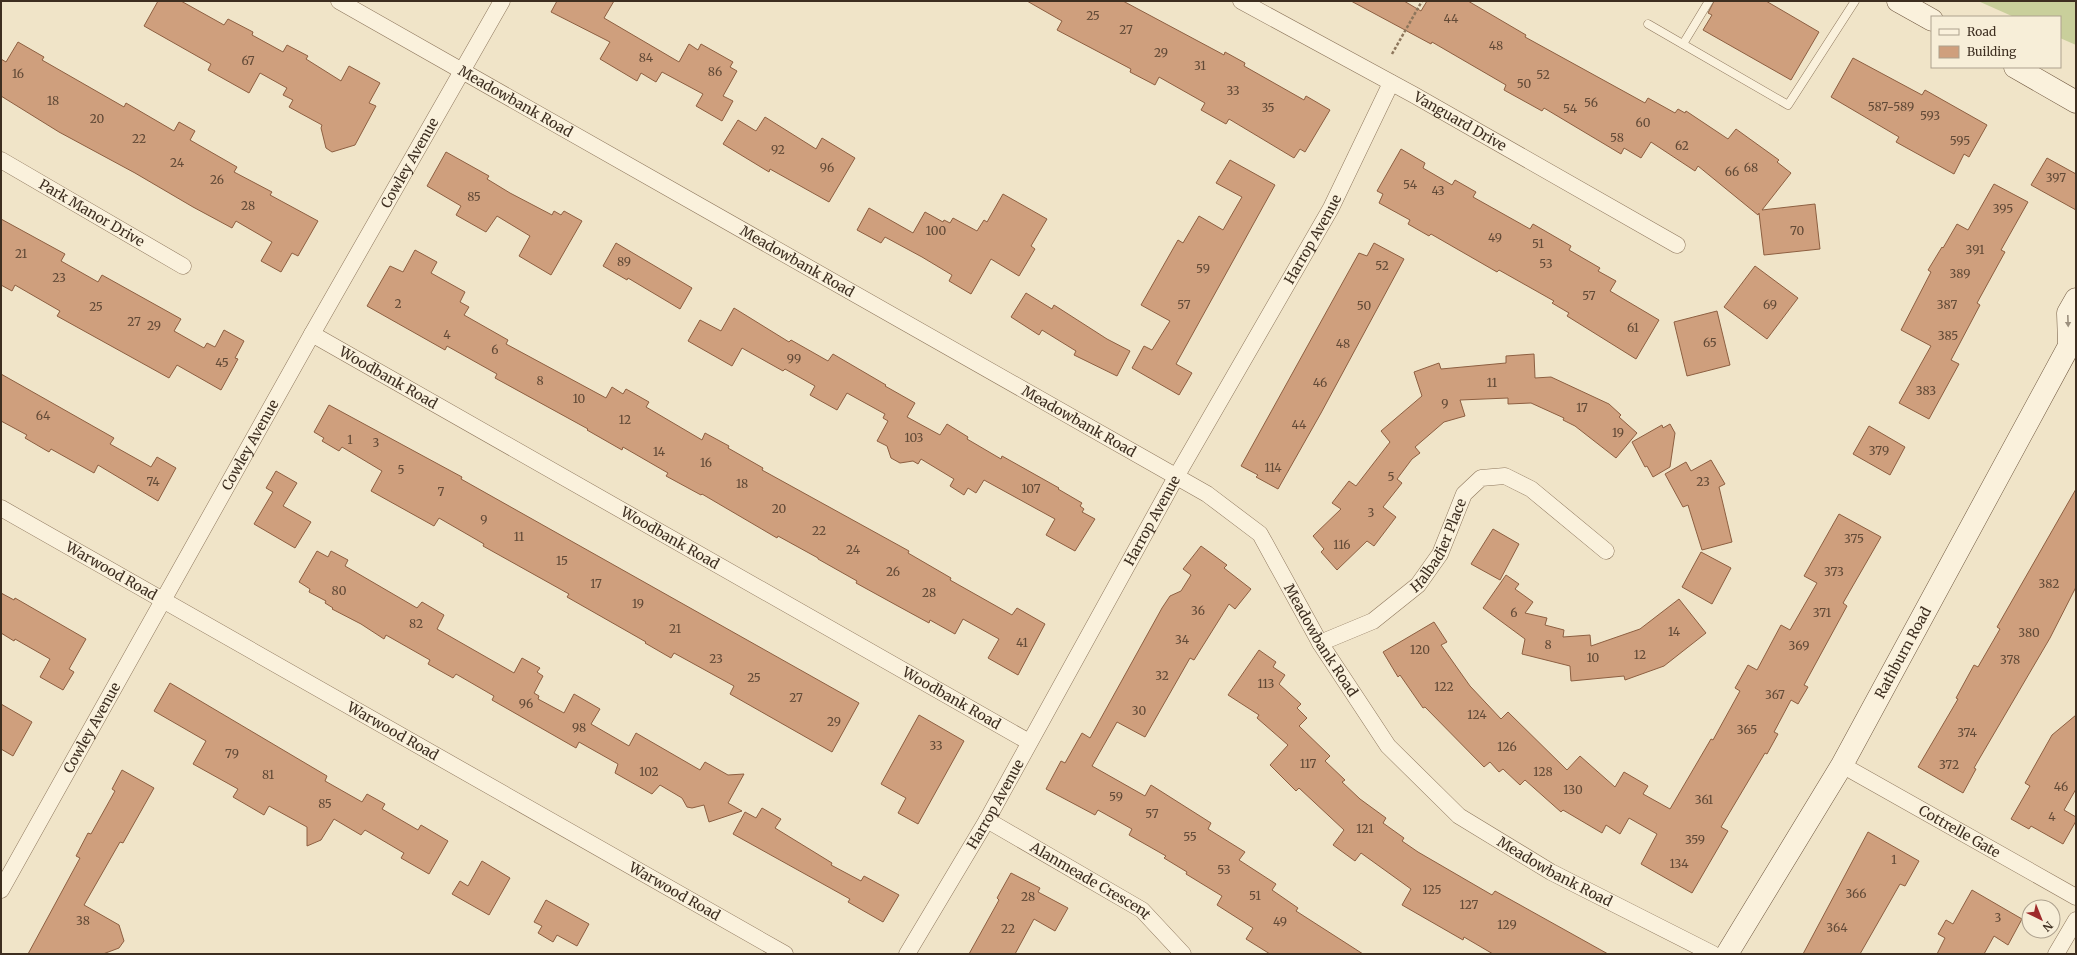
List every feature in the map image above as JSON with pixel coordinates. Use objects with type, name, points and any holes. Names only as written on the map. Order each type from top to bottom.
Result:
[{"type":"street","name":"Meadowbank Road","points":[[339,1],[1207,494],[1260,534],[1320,643],[1388,746],[1459,816],[1551,872],[1713,954]]},
{"type":"street","name":"Cowley Avenue","points":[[1,890],[312,334],[464,71],[502,1]]},
{"type":"street","name":"Vanguard Drive","points":[[1241,1],[1391,83],[1677,245]]},
{"type":"street","points":[[1898,1],[1931,19]]},
{"type":"street","points":[[2017,68],[2076,102]]},
{"type":"street","name":"Harrop Avenue","points":[[907,954],[987,820],[1176,477],[1331,208],[1391,83]]},
{"type":"street","name":"Park Manor Drive","points":[[1,160],[183,266]]},
{"type":"street","name":"Rathburn Road","points":[[1727,954],[1842,765],[2072,345],[2068,313],[2076,299]]},
{"type":"street","name":"Woodbank Road","points":[[312,334],[1030,742]]},
{"type":"street","name":"Halbadier Place","points":[[1320,643],[1373,621],[1418,585],[1440,554],[1464,494],[1481,478],[1504,476],[1531,488],[1606,551]]},
{"type":"street","name":"Warwood Road","points":[[1,508],[785,954]]},
{"type":"street","name":"Cottrelle Gate","points":[[1842,765],[2076,897]]},
{"type":"street","name":"Alanmeade Crescent","points":[[987,820],[1142,910],[1183,954]]},
{"type":"street","points":[[2056,954],[2076,920]]},
{"type":"lane","points":[[1683,44],[1709,1]]},
{"type":"lane","points":[[1648,24],[1788,105],[1855,1]]},
{"type":"path","points":[[1392,54],[1422,1]]},
{"type":"green space","points":[[1978,1],[2076,1],[2076,45],[2061,38],[2061,16],[2012,16]]},
{"type":"building","points":[[158,1],[181,1],[224,25],[228,19],[253,32],[252,35],[283,52],[287,45],[308,56],[306,59],[341,81],[349,66],[380,83],[369,103],[376,106],[355,145],[332,152],[326,148],[321,128],[322,125],[289,107],[293,100],[283,95],[287,88],[260,73],[249,93],[208,70],[211,64],[144,26]]},
{"type":"building","points":[[557,1],[614,1],[604,18],[679,62],[689,44],[698,50],[701,44],[733,62],[730,67],[737,71],[723,96],[733,101],[722,121],[696,106],[703,94],[662,72],[656,82],[641,73],[637,81],[600,59],[610,42],[551,12]]},
{"type":"building","points":[[1027,1],[1123,1],[1224,55],[1225,52],[1245,63],[1244,66],[1304,100],[1306,96],[1330,110],[1305,152],[1300,149],[1294,158],[1229,119],[1226,124],[1201,110],[1205,103],[1159,77],[1155,85],[1130,72],[1131,69],[1057,30],[1062,21]]},
{"type":"building","points":[[1351,1],[1404,1],[1421,11],[1427,1],[1468,1],[1526,35],[1525,37],[1645,103],[1648,98],[1675,113],[1678,109],[1685,113],[1686,111],[1728,139],[1736,129],[1779,160],[1777,162],[1791,173],[1762,210],[1815,204],[1820,249],[1764,255],[1759,213],[1758,215],[1698,166],[1695,171],[1651,142],[1641,158],[1624,148],[1621,154],[1544,108],[1542,111],[1504,90],[1506,85],[1432,42],[1431,44]]},
{"type":"building","points":[[1714,1],[1766,1],[1819,32],[1791,80],[1703,30],[1712,15],[1708,13]]},
{"type":"building","points":[[18,42],[44,57],[42,60],[124,107],[126,103],[174,131],[179,122],[195,131],[190,140],[237,167],[234,172],[272,192],[270,195],[318,221],[298,256],[292,253],[281,272],[261,261],[272,242],[236,221],[232,228],[193,207],[135,173],[59,132],[1,96],[1,59],[6,62]]},
{"type":"building","points":[[1853,58],[1922,95],[1925,90],[1987,125],[1969,157],[1964,154],[1954,174],[1896,142],[1899,137],[1831,97]]},
{"type":"building","points":[[765,117],[816,149],[822,138],[855,158],[829,202],[770,169],[769,172],[723,144],[738,120],[756,131]]},
{"type":"building","points":[[1401,149],[1425,163],[1423,168],[1452,185],[1455,180],[1476,192],[1473,197],[1530,229],[1533,224],[1571,246],[1569,250],[1600,268],[1598,271],[1616,281],[1610,291],[1659,320],[1636,359],[1567,316],[1569,313],[1552,303],[1554,301],[1499,270],[1497,272],[1431,234],[1429,236],[1408,224],[1410,220],[1379,203],[1383,194],[1377,191]]},
{"type":"building","points":[[446,152],[489,176],[487,179],[510,193],[552,215],[554,211],[561,215],[564,211],[582,221],[551,275],[519,256],[530,236],[497,216],[486,232],[456,215],[461,206],[427,186]]},
{"type":"building","points":[[2047,158],[2076,174],[2076,210],[2031,185]]},
{"type":"building","points":[[1230,160],[1275,185],[1176,364],[1192,373],[1179,395],[1132,368],[1144,346],[1152,350],[1170,321],[1141,305],[1178,240],[1183,243],[1199,216],[1223,230],[1242,197],[1216,183]]},
{"type":"building","points":[[1994,184],[2028,202],[2001,250],[2005,252],[1977,303],[1980,305],[1951,360],[1959,364],[1929,419],[1899,403],[1931,346],[1901,330],[1931,272],[1928,270],[1942,247],[1943,248],[1957,224],[1968,230]]},
{"type":"building","points":[[1003,194],[1047,219],[1031,246],[1035,249],[1019,276],[991,259],[971,294],[949,281],[952,275],[922,257],[885,237],[881,243],[857,230],[869,208],[913,233],[925,212],[943,222],[944,220],[950,223],[953,218],[977,231],[984,220],[987,222]]},
{"type":"building","points":[[1,219],[65,254],[61,261],[98,282],[102,275],[181,319],[174,331],[204,348],[207,343],[215,347],[224,330],[244,341],[235,358],[238,359],[221,390],[177,365],[169,378],[57,316],[60,311],[15,285],[12,291],[1,285]]},
{"type":"building","points":[[616,243],[692,288],[680,309],[628,278],[627,280],[603,266]]},
{"type":"building","points":[[1374,243],[1404,259],[1278,489],[1256,477],[1258,475],[1241,466],[1359,253],[1367,256]]},
{"type":"building","points":[[415,250],[437,262],[431,273],[465,292],[460,302],[469,307],[464,315],[508,340],[506,344],[606,398],[612,387],[623,394],[626,389],[649,402],[646,407],[702,440],[705,433],[729,446],[728,448],[763,468],[762,470],[909,551],[908,553],[951,578],[950,580],[1012,615],[1017,608],[1045,624],[1018,675],[988,658],[999,639],[963,619],[955,634],[930,620],[929,623],[856,583],[857,581],[818,558],[778,536],[777,538],[702,494],[701,495],[666,476],[668,473],[623,447],[622,450],[587,430],[588,429],[495,378],[497,374],[447,346],[445,350],[367,306],[390,266],[403,272]]},
{"type":"building","points":[[1755,266],[1798,298],[1767,339],[1724,307]]},
{"type":"building","points":[[1026,293],[1052,309],[1054,305],[1107,339],[1130,351],[1117,376],[1074,355],[1076,351],[1042,330],[1039,335],[1011,317]]},
{"type":"building","points":[[734,308],[789,342],[791,340],[828,361],[833,354],[915,403],[907,417],[940,435],[947,424],[968,437],[967,439],[1001,459],[1002,456],[1059,488],[1058,489],[1082,503],[1080,506],[1084,509],[1082,512],[1095,519],[1075,551],[1046,535],[1055,519],[984,480],[976,493],[968,488],[964,495],[950,486],[954,479],[921,459],[918,464],[913,461],[900,463],[891,458],[887,446],[877,441],[888,421],[883,418],[885,414],[847,393],[837,410],[810,395],[815,386],[785,369],[783,371],[742,348],[732,366],[688,341],[700,320],[721,331]]},
{"type":"building","points":[[1717,311],[1730,365],[1687,376],[1674,322]]},
{"type":"building","points":[[1534,354],[1535,378],[1551,377],[1609,404],[1621,415],[1619,417],[1637,433],[1616,458],[1575,426],[1563,420],[1564,418],[1531,403],[1508,404],[1508,398],[1460,400],[1465,416],[1444,422],[1415,447],[1420,453],[1412,459],[1397,479],[1402,483],[1383,507],[1396,517],[1374,546],[1367,541],[1337,570],[1321,552],[1324,549],[1313,536],[1341,509],[1332,503],[1349,481],[1356,486],[1390,442],[1381,431],[1422,396],[1414,372],[1439,363],[1441,369],[1506,363],[1506,356]]},
{"type":"building","points":[[1,374],[114,438],[110,444],[151,467],[157,457],[176,468],[158,501],[98,465],[94,473],[51,449],[49,452],[25,438],[27,435],[1,421]]},
{"type":"building","points":[[329,405],[462,477],[461,479],[859,703],[832,752],[730,694],[734,686],[674,653],[671,658],[567,597],[569,594],[483,546],[484,544],[439,518],[434,526],[371,491],[382,471],[342,447],[339,451],[322,441],[324,438],[314,432]]},
{"type":"building","points":[[1670,424],[1675,433],[1670,467],[1653,477],[1647,466],[1645,467],[1632,442],[1662,425],[1663,428]]},
{"type":"building","points":[[1869,426],[1905,447],[1890,475],[1853,454]]},
{"type":"building","points":[[1711,460],[1725,484],[1719,487],[1732,542],[1702,550],[1688,505],[1683,507],[1665,474],[1686,462],[1691,471]]},
{"type":"building","points":[[276,471],[297,483],[283,506],[311,522],[295,548],[254,524],[273,492],[266,488]]},
{"type":"building","points":[[2076,489],[2076,587],[2050,638],[1974,768],[1976,769],[1963,793],[1918,767],[1958,699],[1956,698],[1974,665],[1978,667],[2000,629],[1997,627]]},
{"type":"building","points":[[1839,514],[1881,537],[1843,603],[1847,606],[1804,685],[1808,687],[1798,704],[1791,700],[1774,732],[1778,734],[1767,754],[1765,753],[1721,827],[1728,831],[1692,893],[1641,864],[1657,834],[1629,818],[1620,834],[1606,825],[1602,833],[1563,810],[1561,812],[1525,780],[1520,785],[1503,769],[1499,772],[1490,762],[1484,767],[1425,707],[1423,708],[1400,675],[1398,677],[1383,652],[1434,622],[1447,642],[1441,645],[1470,686],[1501,719],[1508,712],[1567,770],[1580,756],[1615,787],[1624,772],[1648,786],[1643,794],[1670,809],[1711,739],[1713,740],[1740,691],[1735,688],[1748,665],[1757,670],[1781,625],[1790,630],[1817,583],[1804,576]]},
{"type":"building","points":[[1493,529],[1519,544],[1500,580],[1471,564]]},
{"type":"building","points":[[1201,546],[1227,565],[1224,568],[1251,589],[1235,609],[1229,604],[1194,660],[1190,658],[1145,737],[1117,722],[1092,766],[1145,796],[1151,785],[1211,823],[1208,829],[1245,852],[1239,860],[1276,884],[1272,890],[1298,908],[1296,911],[1363,954],[1270,954],[1246,939],[1253,928],[1217,905],[1222,896],[1186,874],[1187,872],[1164,858],[1166,856],[1129,835],[1132,829],[1098,810],[1095,815],[1046,789],[1061,761],[1065,763],[1082,733],[1090,738],[1162,608],[1170,596],[1181,591],[1191,575],[1183,569]]},
{"type":"building","points":[[317,551],[328,557],[331,551],[348,560],[345,566],[417,608],[422,602],[444,615],[437,629],[514,673],[522,658],[540,668],[537,672],[543,676],[534,693],[539,696],[538,699],[564,713],[574,694],[600,709],[591,724],[629,746],[636,733],[700,770],[705,762],[728,775],[744,774],[728,803],[742,811],[709,822],[704,805],[692,808],[687,807],[682,798],[660,785],[652,794],[615,773],[618,764],[579,742],[576,748],[492,700],[494,696],[456,674],[453,678],[428,664],[430,660],[386,635],[384,639],[361,624],[332,609],[333,608],[325,603],[326,601],[309,592],[310,589],[299,582]]},
{"type":"building","points":[[1701,552],[1731,568],[1712,604],[1682,587]]},
{"type":"building","points":[[1506,575],[1519,584],[1515,589],[1533,602],[1525,613],[1547,618],[1545,625],[1564,630],[1563,637],[1590,635],[1591,646],[1640,629],[1679,599],[1706,633],[1664,666],[1625,680],[1624,676],[1571,681],[1570,666],[1522,654],[1525,639],[1483,608]]},
{"type":"building","points":[[1,593],[14,600],[15,598],[86,639],[69,669],[74,672],[63,690],[40,677],[50,659],[15,639],[14,641],[1,633]]},
{"type":"building","points":[[1259,650],[1276,662],[1273,667],[1285,675],[1279,684],[1301,704],[1297,708],[1307,718],[1299,726],[1330,756],[1325,761],[1345,780],[1342,782],[1360,799],[1386,818],[1383,823],[1404,838],[1402,841],[1418,852],[1492,895],[1495,891],[1608,954],[1493,954],[1464,937],[1463,940],[1402,905],[1411,889],[1361,853],[1355,861],[1333,845],[1344,830],[1299,788],[1296,791],[1270,765],[1288,745],[1257,718],[1259,715],[1228,695]]},
{"type":"building","points":[[170,683],[327,776],[325,781],[362,802],[367,794],[385,804],[382,809],[418,830],[421,825],[448,841],[429,874],[401,858],[404,853],[365,830],[361,835],[334,819],[321,840],[307,846],[307,827],[269,806],[264,815],[233,797],[238,789],[193,764],[206,741],[154,711]]},
{"type":"building","points":[[1,704],[32,722],[13,756],[1,749]]},
{"type":"building","points":[[919,715],[964,741],[918,824],[898,813],[906,798],[881,784]]},
{"type":"building","points":[[2076,715],[2076,789],[2064,810],[2076,817],[2076,821],[2063,844],[2031,826],[2029,829],[2011,819],[2030,786],[2025,783],[2052,735]]},
{"type":"building","points":[[122,770],[154,788],[123,843],[120,842],[84,905],[119,925],[124,941],[119,948],[103,954],[28,954],[80,858],[76,856],[88,833],[91,834],[115,791],[112,789]]},
{"type":"building","points":[[762,808],[781,819],[775,828],[832,863],[831,865],[861,881],[864,876],[899,895],[883,922],[848,902],[850,899],[733,834],[745,812],[756,818]]},
{"type":"building","points":[[1868,832],[1919,861],[1905,886],[1900,884],[1860,954],[1803,954]]},
{"type":"building","points":[[482,861],[510,878],[489,915],[452,894],[460,881],[468,886]]},
{"type":"building","points":[[1011,873],[1040,888],[1038,892],[1068,908],[1055,931],[1034,919],[1015,954],[969,954],[999,900],[997,898]]},
{"type":"building","points":[[1972,890],[2021,918],[2008,945],[1994,936],[1984,954],[1937,954],[1945,938],[1938,934],[1946,920],[1953,924]]},
{"type":"building","points":[[546,900],[589,924],[577,946],[557,935],[553,942],[538,933],[542,926],[534,922]]}]
